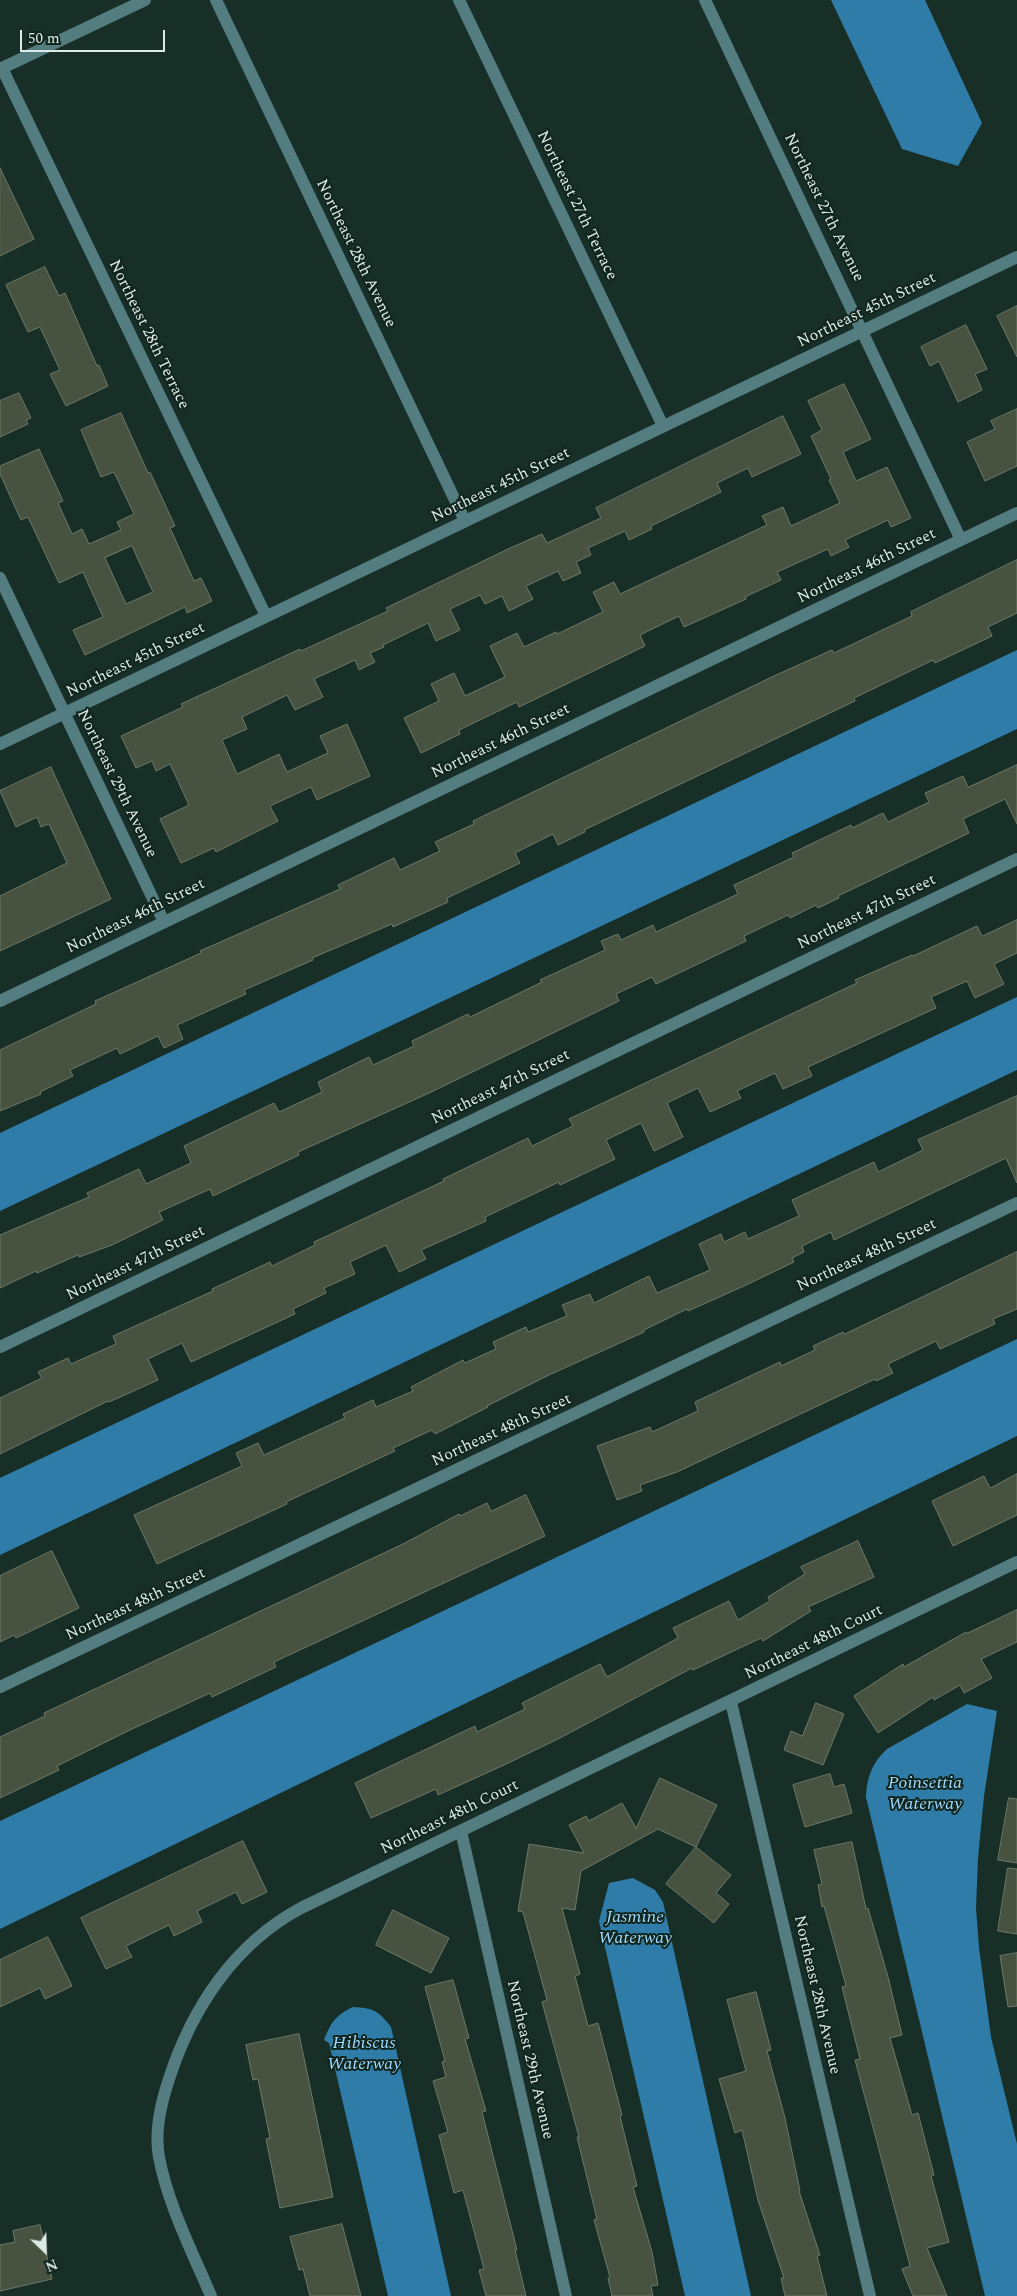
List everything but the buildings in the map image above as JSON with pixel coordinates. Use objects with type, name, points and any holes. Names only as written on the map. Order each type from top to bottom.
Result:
[{"type":"street","points":[[1,69],[145,0]]},
{"type":"street","name":"Northeast 28th Avenue","points":[[216,0],[465,521]]},
{"type":"street","name":"Northeast 27th Terrace","points":[[459,0],[663,426]]},
{"type":"street","name":"Northeast 27th Avenue","points":[[705,0],[961,540]]},
{"type":"street","name":"Northeast 28th Terrace","points":[[1,69],[266,616]]},
{"type":"street","name":"Northeast 45th Street","points":[[0,744],[1017,257]]},
{"type":"street","name":"Northeast 46th Street","points":[[0,1001],[1017,513]]},
{"type":"street","name":"Northeast 29th Avenue","points":[[0,578],[164,922]]},
{"type":"street","name":"Northeast 47th Street","points":[[0,1347],[1017,859]]},
{"type":"street","name":"Northeast 48th Street","points":[[0,1687],[1017,1203]]},
{"type":"street","name":"Northeast 48th Court","points":[[211,2296],[167,2188],[159,2155],[159,2114],[182,2043],[196,2013],[215,1984],[260,1934],[281,1919],[1017,1562]]},
{"type":"street","name":"Northeast 28th Avenue","points":[[731,1702],[870,2296]]},
{"type":"street","name":"Northeast 29th Avenue","points":[[461,1831],[566,2296]]},
{"type":"water","points":[[831,0],[925,0],[982,123],[958,166],[902,149]]},
{"type":"water","points":[[1017,650],[1017,729],[0,1211],[0,1133]]},
{"type":"water","points":[[1017,997],[1017,1070],[0,1555],[0,1478]]},
{"type":"water","points":[[1017,1339],[1017,1436],[0,1929],[0,1821]]},
{"type":"water","name":"Poinsettia Waterway","points":[[967,1704],[997,1711],[984,1796],[978,1858],[976,1908],[979,1948],[991,2037],[1017,2144],[1017,2296],[985,2296],[866,1797],[871,1771],[887,1749]]},
{"type":"water","name":"Jasmine Waterway","points":[[633,1878],[655,1890],[663,1902],[751,2296],[685,2296],[599,1921],[609,1883]]},
{"type":"water","name":"Hibiscus Waterway","points":[[353,2007],[366,2008],[379,2013],[391,2027],[451,2296],[388,2296],[329,2043],[324,2040],[335,2020],[342,2013]]}]
